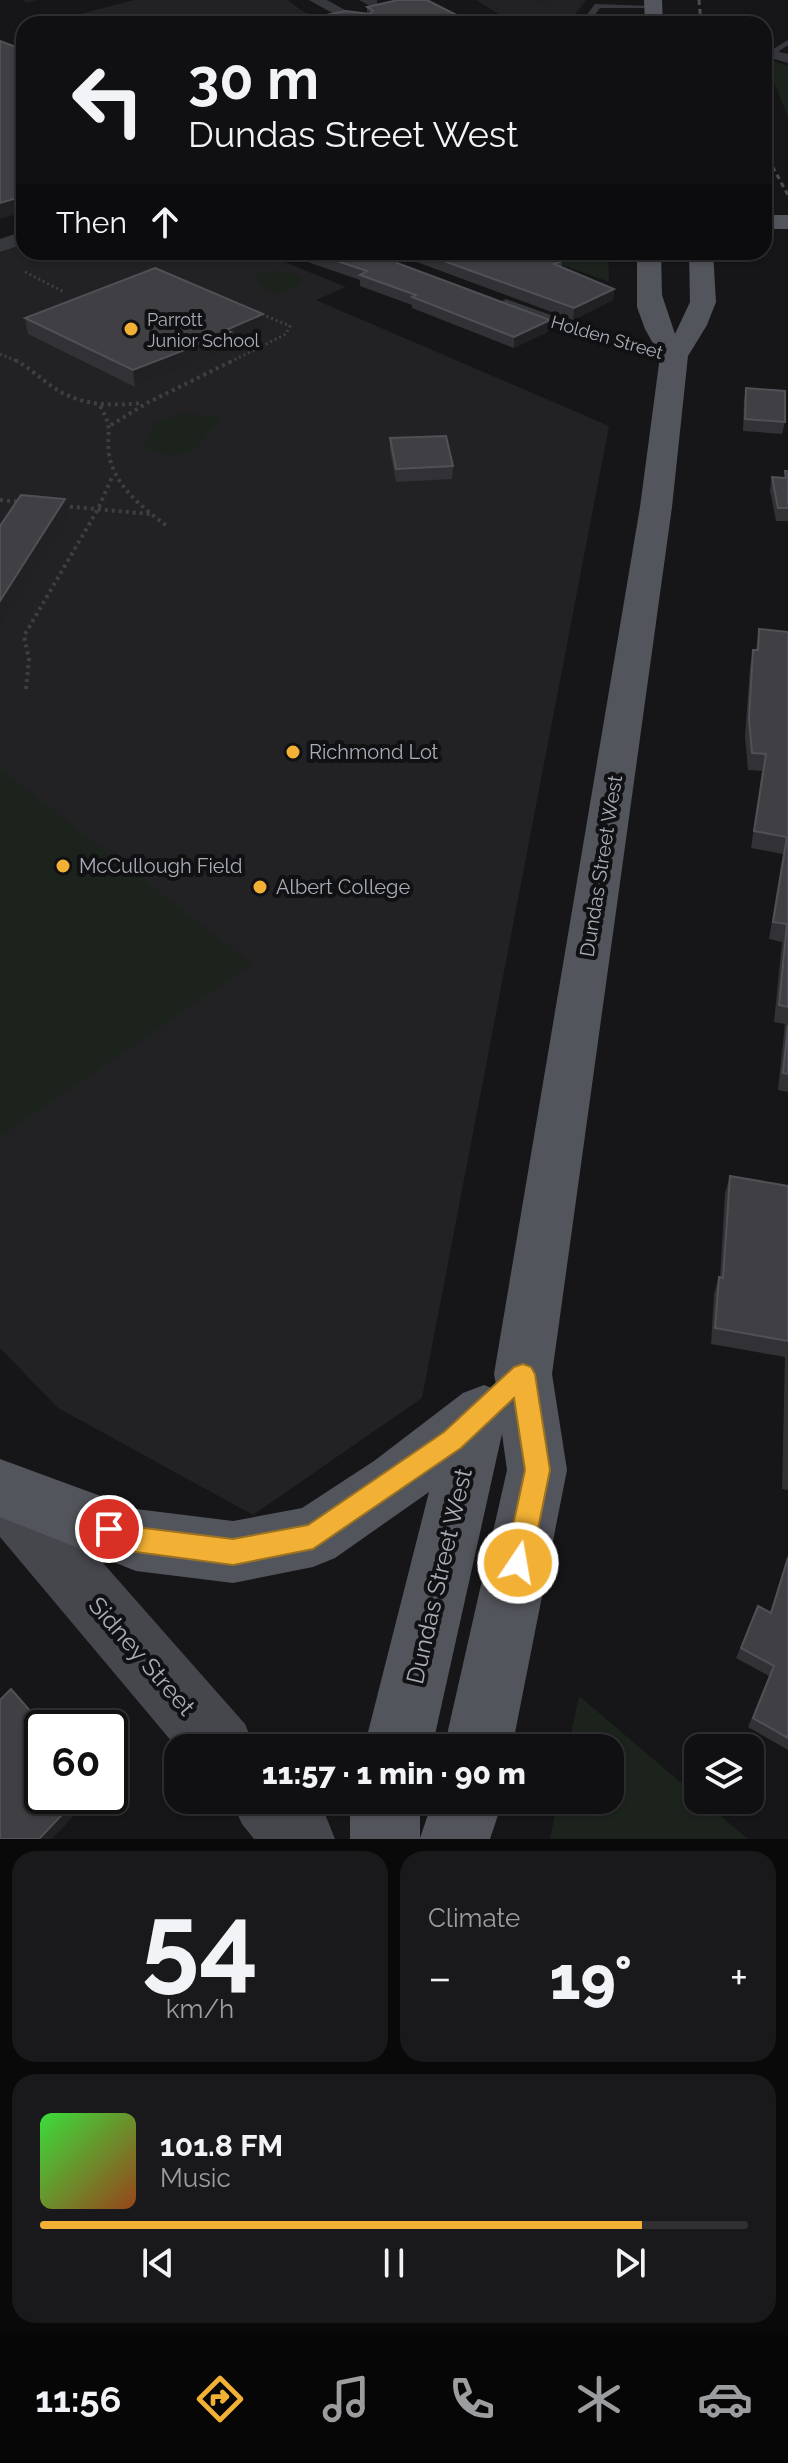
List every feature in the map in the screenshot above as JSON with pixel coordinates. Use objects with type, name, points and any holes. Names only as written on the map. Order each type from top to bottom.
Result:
[{"type":"main road","points":[[649,260],[649,312],[656,330],[674,356]]},
{"type":"main road","name":"Dundas Street West","points":[[481,1734],[537,1470],[523,1374],[656,507],[674,356],[694,325],[703,302],[701,260]]},
{"type":"main road","points":[[0,1490],[136,1540],[233,1552],[313,1536],[395,1482],[477,1418],[523,1374]]},
{"type":"main road","name":"Dundas Street West","points":[[401,1734],[477,1418]]},
{"type":"main road","name":"Sidney Street","points":[[0,1490],[209,1734]]},
{"type":"main road","points":[[278,1814],[300,1839]]},
{"type":"main road","points":[[385,1814],[385,1839]]},
{"type":"main road","points":[[455,1839],[463,1814]]},
{"type":"street","points":[[316,0],[347,16]]},
{"type":"street","name":"Holden Street","points":[[489,298],[586,335],[674,356]]},
{"type":"lane","points":[[590,16],[598,6],[653,11]]},
{"type":"lane","points":[[783,58],[774,51],[788,42]]},
{"type":"path","points":[[25,272],[64,292]]},
{"type":"path","points":[[167,526],[150,514],[113,475],[106,441],[111,425],[147,403],[286,334],[290,326],[251,310]]},
{"type":"path","points":[[2,355],[26,363],[58,390],[100,406],[147,403]]},
{"type":"path","points":[[100,406],[111,425]]},
{"type":"path","points":[[26,689],[29,659],[24,636],[98,509],[113,475]]},
{"type":"path","points":[[0,500],[28,503]]},
{"type":"path","points":[[56,506],[150,514]]},
{"type":"shaded area","points":[[134,0],[288,0],[315,16],[73,16]]},
{"type":"shaded area","points":[[476,0],[586,0],[574,16],[502,16]]},
{"type":"shaded area","points":[[772,61],[788,66],[788,116],[772,79]]},
{"type":"shaded area","name":"Albert College","points":[[16,247],[16,260],[280,260],[346,287],[316,300],[609,426],[422,1398],[253,1515],[58,1408],[0,1348],[0,252]]},
{"type":"shaded area","points":[[549,260],[608,260],[609,282]]},
{"type":"shaded area","points":[[281,271],[302,276],[300,284],[275,295],[258,284],[255,273]]},
{"type":"shaded area","points":[[183,414],[221,417],[197,446],[180,455],[157,452],[143,446],[156,421]]},
{"type":"shaded area","name":"McCullough Field","points":[[0,769],[252,964],[0,1137]]},
{"type":"shaded area","points":[[579,1696],[624,1734],[571,1734]]},
{"type":"shaded area","points":[[624,1734],[684,1785],[684,1814],[719,1814],[748,1839],[550,1839],[555,1814],[624,1814]]},
{"type":"building","points":[[398,0],[427,0],[458,16],[322,16],[345,11],[370,14],[373,11],[367,7]]},
{"type":"building","points":[[0,41],[16,47],[16,198],[0,203]]},
{"type":"building","points":[[334,260],[395,260],[550,320],[514,337],[360,275],[367,271]]},
{"type":"building","points":[[441,260],[559,260],[562,261],[554,264],[614,289],[574,308]]},
{"type":"building","name":"Parrott Junior School","points":[[155,268],[263,314],[226,330],[231,332],[133,370],[25,318]]},
{"type":"building","points":[[746,388],[785,391],[785,422],[745,419]]},
{"type":"building","points":[[446,436],[453,466],[396,469],[390,438]]},
{"type":"building","points":[[785,471],[788,471],[788,508],[778,508],[772,477],[786,478]]},
{"type":"building","points":[[21,495],[65,499],[0,601],[0,526]]},
{"type":"building","points":[[759,629],[788,632],[788,1007],[779,1005],[787,924],[773,922],[787,837],[754,831],[766,754],[752,753],[749,719],[753,650],[758,650]]},
{"type":"building","points":[[788,1025],[788,1074],[783,1073]]},
{"type":"building","points":[[730,1176],[788,1186],[788,1341],[715,1328],[719,1277],[723,1278]]},
{"type":"building","points":[[788,1558],[788,1738],[753,1718],[774,1666],[741,1648],[758,1606],[771,1613]]},
{"type":"building","points":[[11,1689],[29,1710],[24,1710],[24,1814],[63,1814],[39,1839],[0,1839],[0,1700]]},
{"type":"railway","points":[[699,0],[700,16]]},
{"type":"railway","points":[[772,166],[788,195]]},
{"type":"place","name":"Parrott Junior School","points":[[131,329]]},
{"type":"place","name":"Richmond Lot","points":[[293,752]]},
{"type":"place","name":"McCullough Field","points":[[63,866]]},
{"type":"place","name":"Albert College","points":[[260,887]]},
{"type":"route","points":[[109,1529],[136,1540],[233,1552],[313,1536],[452,1440],[523,1374],[537,1470],[518,1563]]}]
